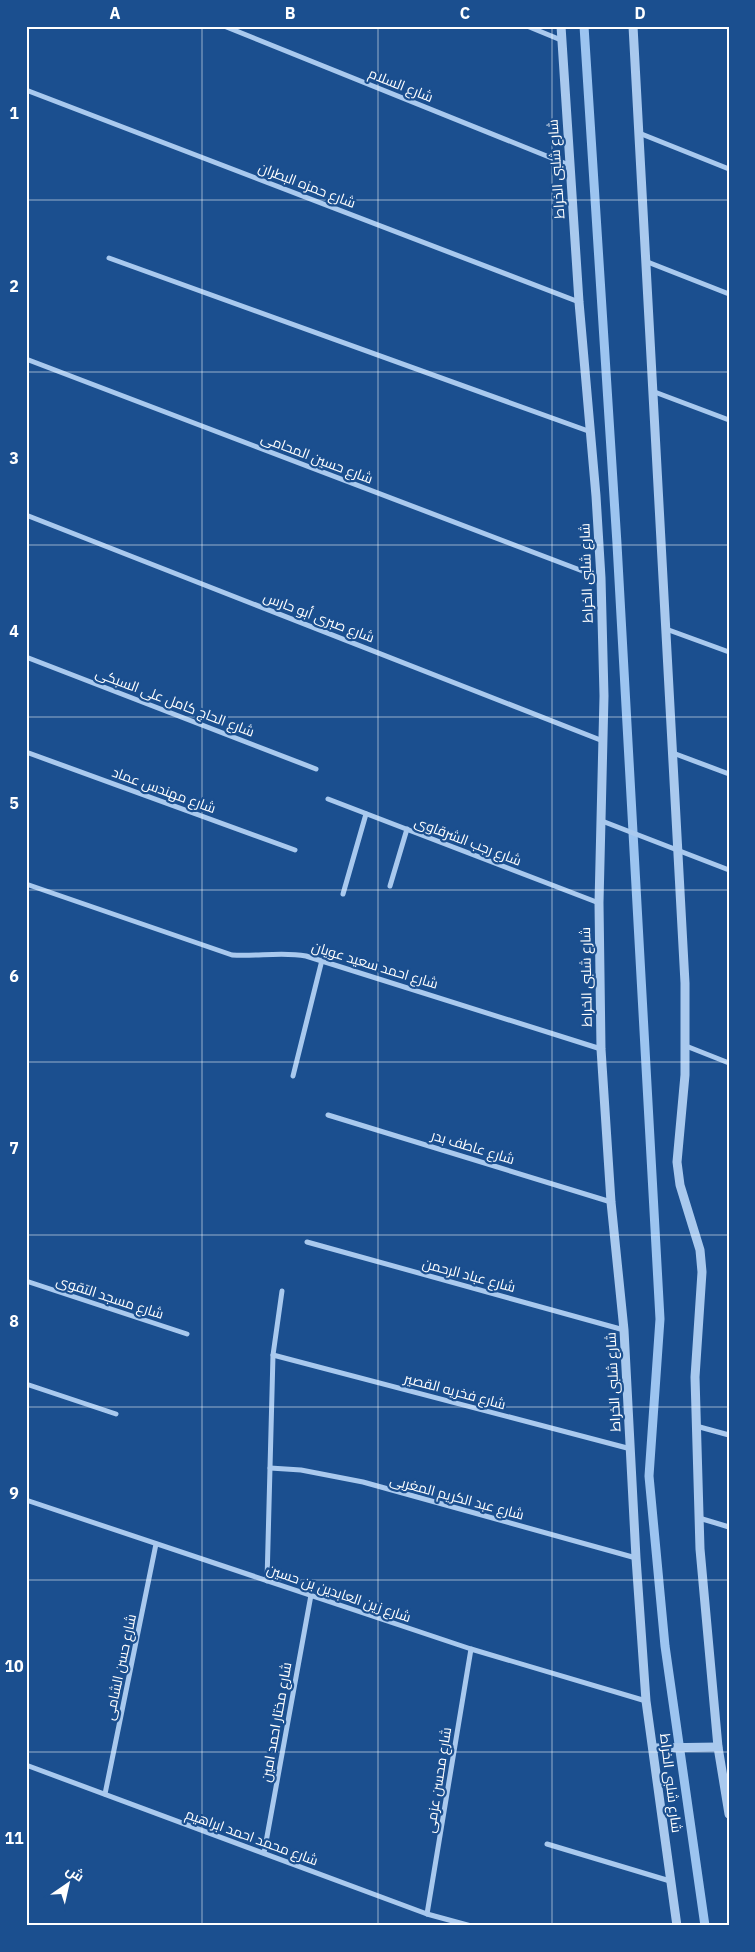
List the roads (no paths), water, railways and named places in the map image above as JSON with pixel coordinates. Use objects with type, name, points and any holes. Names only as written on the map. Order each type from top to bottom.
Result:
[{"type":"street","name":"شارع السلام","points":[[224,26],[569,165]]},
{"type":"street","points":[[527,26],[561,40]]},
{"type":"street","name":"شارع شلبى الخراط","points":[[561,26],[579,302],[592,433],[600,578],[603,741],[599,903],[601,1048],[611,1202],[624,1330],[636,1558],[646,1701],[677,1926]]},
{"type":"street","points":[[634,26],[652,391],[679,851],[686,1046],[677,1162],[680,1185],[700,1250],[702,1272],[695,1377],[699,1518],[708,1650],[718,1747],[729,1814]]},
{"type":"street","name":"شارع حمزه البطران","points":[[26,90],[579,302]]},
{"type":"street","points":[[638,132],[729,169]]},
{"type":"street","points":[[109,258],[592,433]]},
{"type":"street","points":[[645,261],[729,294]]},
{"type":"street","name":"شارع حسين المحامى","points":[[26,359],[600,578]]},
{"type":"street","points":[[652,391],[729,420]]},
{"type":"street","name":"شارع صبرى أبو حارس","points":[[26,515],[603,741]]},
{"type":"street","points":[[666,629],[729,652]]},
{"type":"street","name":"شارع الحاج كامل على السبكى","points":[[26,657],[316,769]]},
{"type":"street","name":"شارع مهندس عماد","points":[[26,752],[295,850]]},
{"type":"street","points":[[672,752],[729,774]]},
{"type":"street","name":"شارع رجب الشرقاوى","points":[[328,799],[599,903]]},
{"type":"street","points":[[343,894],[366,814]]},
{"type":"street","points":[[602,821],[729,870]]},
{"type":"street","points":[[390,886],[407,830]]},
{"type":"street","name":"شارع احمد سعيد عويان","points":[[26,884],[232,955],[294,954],[322,960],[601,1048]]},
{"type":"street","points":[[292,1076],[322,960]]},
{"type":"street","points":[[686,1046],[729,1063]]},
{"type":"street","name":"شارع عاطف بدر","points":[[328,1114],[611,1202]]},
{"type":"street","name":"شارع عباد الرحمن","points":[[307,1242],[624,1330]]},
{"type":"street","name":"شارع مسجد التقوى","points":[[26,1281],[187,1334]]},
{"type":"street","points":[[267,1581],[273,1355],[282,1291]]},
{"type":"street","name":"شارع فخريه القصير","points":[[273,1355],[631,1450]]},
{"type":"street","points":[[26,1384],[116,1414]]},
{"type":"street","points":[[696,1426],[729,1435]]},
{"type":"street","name":"شارع عبد الكريم المغربى","points":[[270,1468],[301,1470],[363,1482],[636,1558]]},
{"type":"street","name":"شارع زين العابدين بن حسين","points":[[26,1500],[470,1649],[646,1701]]},
{"type":"street","points":[[699,1518],[729,1527]]},
{"type":"street","name":"شارع حسن الشامى","points":[[105,1794],[156,1544]]},
{"type":"street","name":"شارع مختار احمد امين","points":[[264,1853],[310,1595]]},
{"type":"street","name":"شارع محسن عزمى","points":[[427,1914],[470,1649]]},
{"type":"street","points":[[653,1748],[718,1747]]},
{"type":"street","name":"شارع محمد احمد ابراهيم","points":[[26,1765],[427,1914],[471,1926]]},
{"type":"street","points":[[547,1844],[670,1881]]},
{"type":"waterway","points":[[584,26],[617,544],[660,1319],[649,1476],[665,1646],[705,1926]]}]
